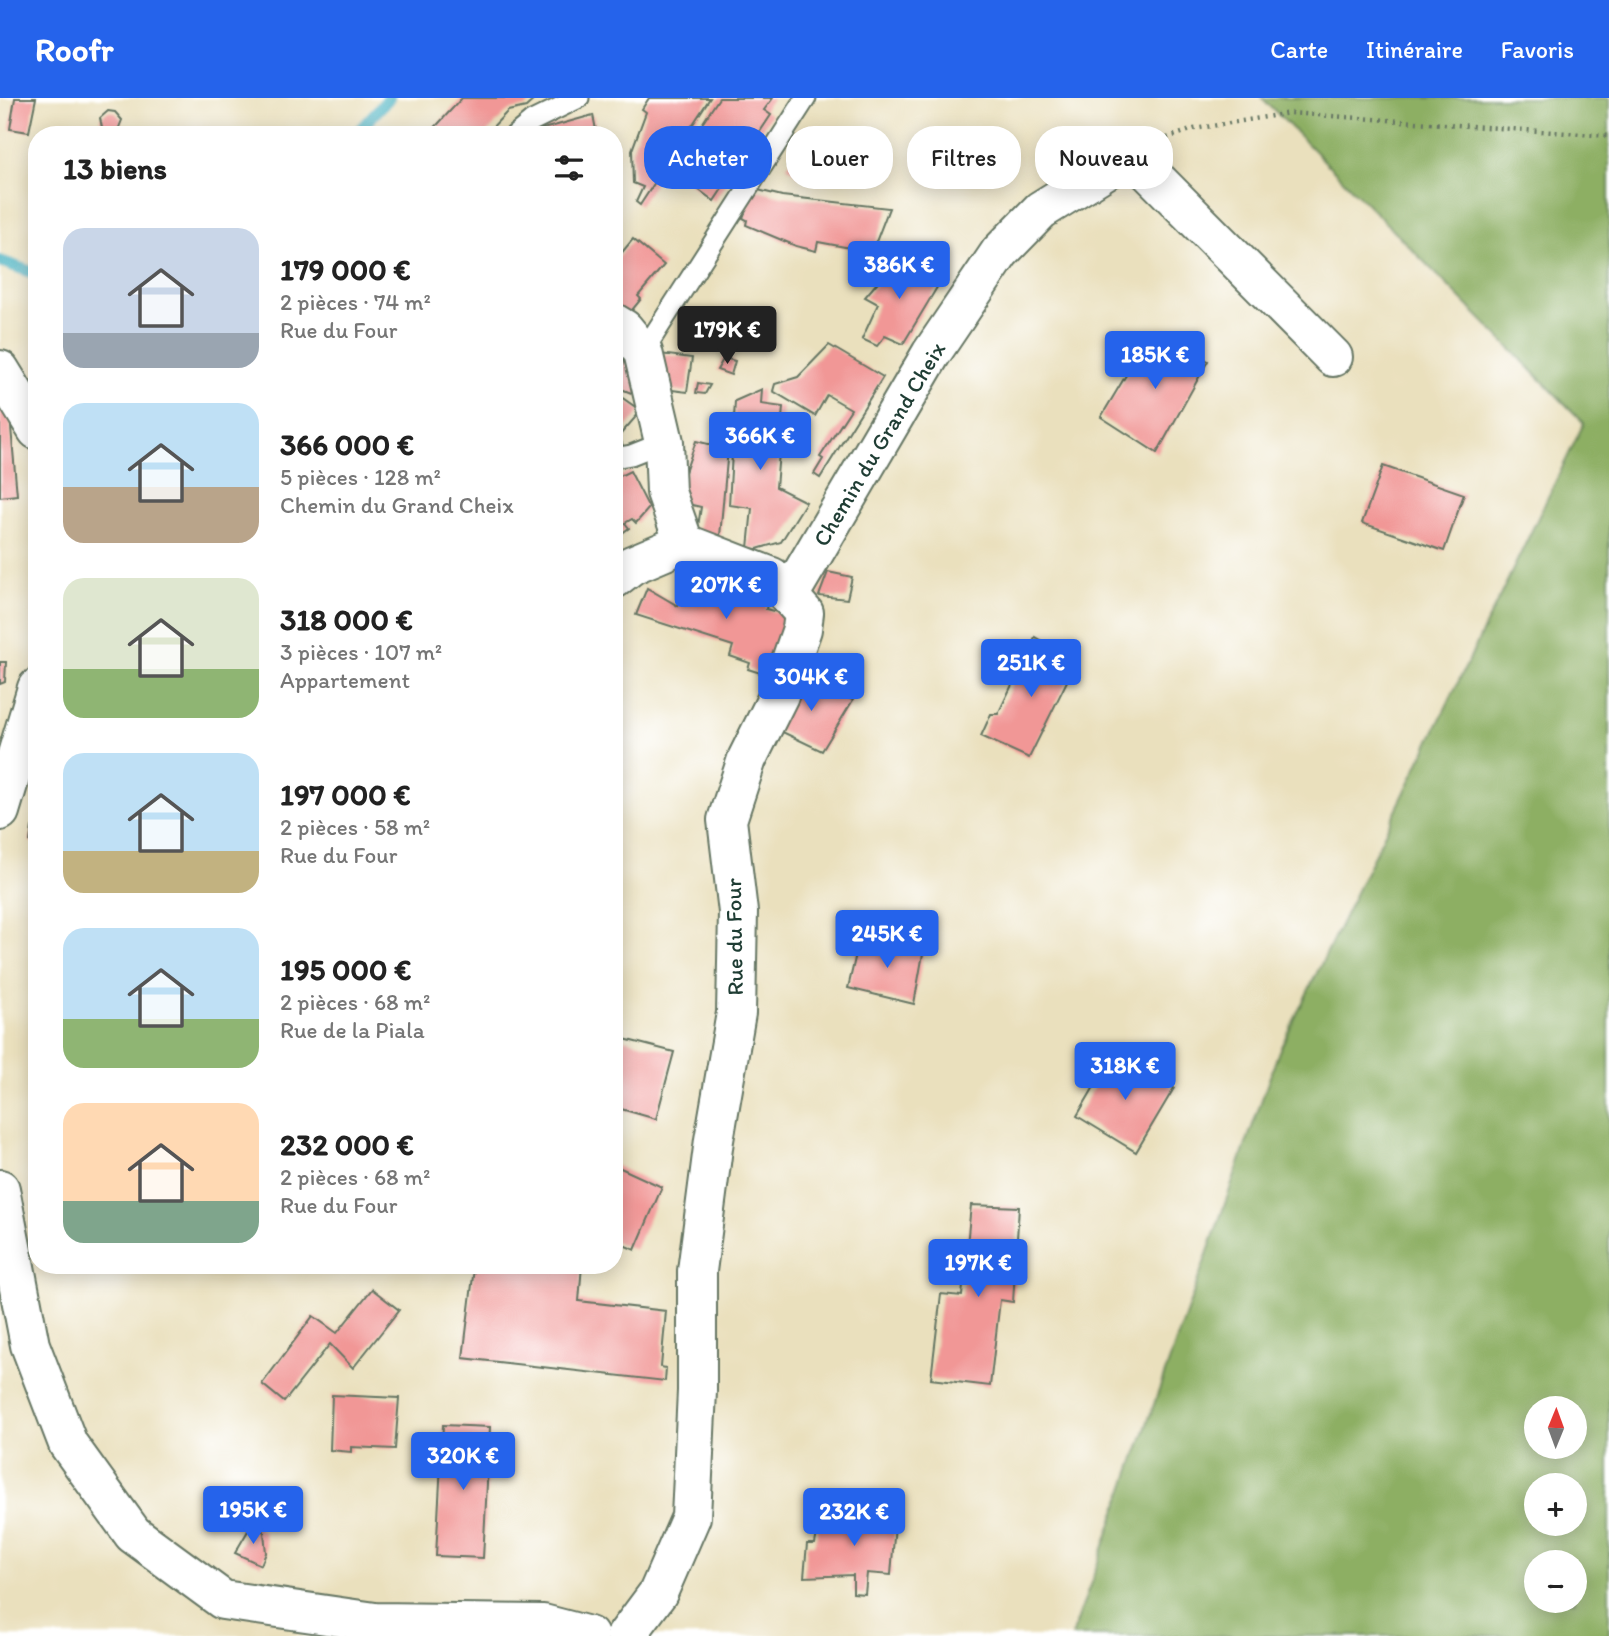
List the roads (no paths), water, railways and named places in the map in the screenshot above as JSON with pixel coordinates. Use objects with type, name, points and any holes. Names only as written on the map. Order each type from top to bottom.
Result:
[{"type":"street","name":"Chemin du Grand Cheix","points":[[790,594],[931,354],[1000,252],[1041,209],[1131,154],[1333,357]]},
{"type":"street","points":[[623,328],[643,352],[664,442],[666,492],[684,543]]},
{"type":"street","points":[[0,370],[28,415]]},
{"type":"street","points":[[623,572],[632,565],[684,543],[772,577],[790,594]]},
{"type":"street","name":"Rue du Four","points":[[626,1636],[658,1593],[691,1517],[697,1391],[697,1271],[714,1140],[736,1013],[738,912],[727,821],[747,759],[779,695],[802,629],[804,612],[790,594]]},
{"type":"street","points":[[0,811],[28,718]]},
{"type":"street","points":[[0,1189],[35,1357],[68,1444],[133,1534],[223,1600],[375,1622],[543,1624],[589,1636]]},
{"type":"lane","points":[[526,126],[579,98]]},
{"type":"lane","points":[[643,352],[806,98]]},
{"type":"lane","points":[[623,457],[664,442]]},
{"type":"waterway","points":[[363,126],[389,98]]},
{"type":"waterway","points":[[0,261],[28,271]]}]
